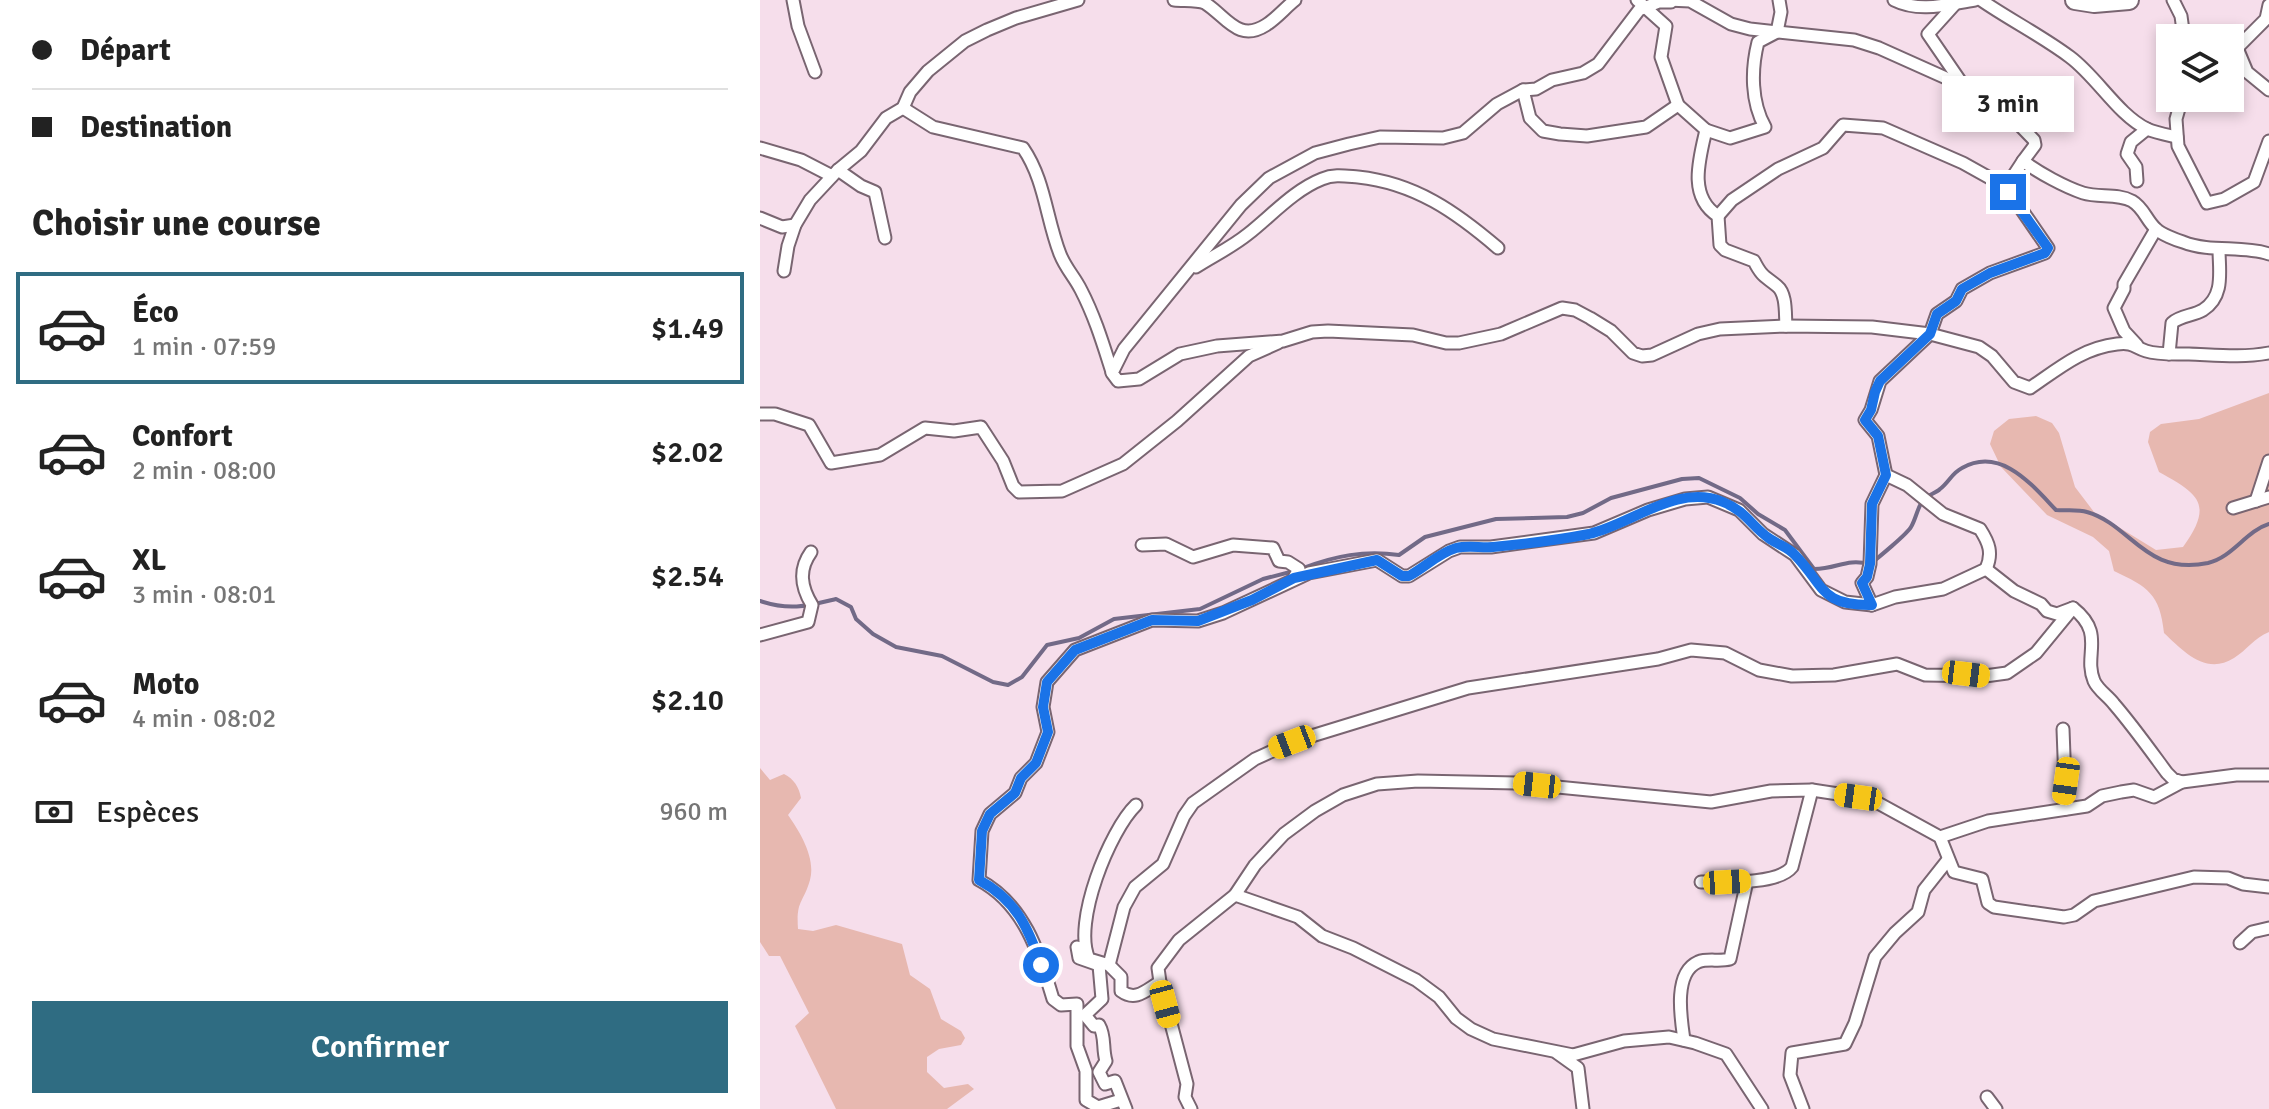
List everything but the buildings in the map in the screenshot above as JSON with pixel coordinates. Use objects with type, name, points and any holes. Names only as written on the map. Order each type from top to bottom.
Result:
[{"type":"highway","points":[[2075,0],[2094,3],[2129,0]]},
{"type":"street","points":[[793,0],[798,26],[815,72]]},
{"type":"street","points":[[784,271],[795,225],[810,200],[861,151],[886,118],[903,108],[910,92],[928,71],[965,41],[1016,18],[1078,0]]},
{"type":"street","points":[[1174,0],[1204,2],[1231,27],[1244,31],[1267,25],[1295,0]]},
{"type":"street","points":[[1777,32],[1781,12],[1779,0]]},
{"type":"street","points":[[1894,0],[1907,6],[1937,7],[1978,0],[2017,20],[2081,65],[2123,110],[2147,129],[2177,137]]},
{"type":"street","points":[[2173,0],[2182,24]]},
{"type":"street","points":[[1641,3],[1690,1],[1731,24],[1854,40],[1984,95],[2004,109],[2034,140],[2035,145],[2006,187]]},
{"type":"street","points":[[1112,373],[1124,349],[1241,205],[1269,178],[1315,153],[1380,137],[1443,138],[1463,133],[1497,104],[1523,90],[1536,89],[1552,80],[1583,73],[1598,64],[1641,3]]},
{"type":"street","points":[[1641,3],[1666,26],[1661,57],[1678,105],[1706,130],[1730,138],[1765,127],[1755,101],[1755,56],[1758,42],[1777,32]]},
{"type":"street","points":[[1956,3],[1928,34],[1966,89]]},
{"type":"street","points":[[2269,5],[2266,19],[2237,48],[2247,72],[2269,90]]},
{"type":"street","points":[[1523,90],[1530,118],[1543,131],[1560,134],[1587,136],[1646,127],[1678,105]]},
{"type":"street","points":[[903,108],[933,127],[1023,148],[1034,164],[1058,250],[1096,320],[1112,373],[1118,381],[1139,379],[1180,354],[1229,345],[1283,341]]},
{"type":"street","points":[[2178,112],[2178,146],[2207,203],[2224,199],[2254,182],[2269,141]]},
{"type":"street","points":[[1786,326],[1783,294],[1777,285],[1767,282],[1754,261],[1720,245],[1718,216],[1732,200],[1778,169],[1823,148],[1843,125],[1883,128],[1963,163],[2006,187],[2048,248],[2045,253],[1990,273],[1962,289],[1956,301],[1937,314],[1930,334],[1880,381],[1865,420],[1878,436],[1886,475],[1872,504],[1870,564],[1862,583],[1872,605]]},
{"type":"street","points":[[2137,181],[2136,167],[2127,154],[2138,133],[2147,129]]},
{"type":"street","points":[[1706,130],[1698,162],[1700,198],[1706,208],[1718,216]]},
{"type":"street","points":[[760,148],[835,173],[875,192],[885,238]]},
{"type":"street","points":[[2023,161],[2083,193],[2123,197],[2134,202],[2147,214],[2156,229],[2182,242],[2269,254]]},
{"type":"street","points":[[1188,271],[1245,237],[1303,189],[1322,178],[1337,175],[1383,180],[1402,186],[1459,214],[1498,248]]},
{"type":"street","points":[[760,218],[782,227],[795,225]]},
{"type":"street","points":[[2156,229],[2124,284],[2114,308],[2124,331],[2144,351],[2225,357],[2269,353]]},
{"type":"street","points":[[2169,354],[2172,323],[2205,309],[2219,290],[2219,249]]},
{"type":"street","points":[[760,414],[775,414],[809,425],[831,463],[880,455],[925,428],[954,431],[981,427],[1019,492],[1062,491],[1123,464],[1177,421],[1249,356],[1312,332],[1413,335],[1459,343],[1501,334],[1562,308],[1575,310],[1590,318],[1611,331],[1633,353],[1642,356],[1652,355],[1709,331],[1786,326],[1872,327],[1930,334],[1979,347],[1992,356],[2014,382],[2030,388],[2057,367],[2088,352],[2119,344],[2137,345]]},
{"type":"street","points":[[2256,501],[2269,461]]},
{"type":"street","points":[[1085,950],[1077,947],[1079,958],[1099,965],[1102,999],[1085,1015],[1094,1026],[1099,1025],[1105,1035],[1103,1053],[1106,1061],[1099,1072],[1105,1084],[1115,1081],[1124,1104],[1098,1107],[1086,1100],[1086,1071],[1077,1046],[1077,1004],[1061,1005],[1053,999],[1029,929],[1009,902],[979,880],[982,831],[990,814],[1015,793],[1021,778],[1036,763],[1048,732],[1043,707],[1047,682],[1075,650],[1152,620],[1198,621],[1252,600],[1294,578],[1377,560],[1402,576],[1409,576],[1460,547],[1491,547],[1594,533],[1648,510],[1685,499],[1708,497],[1739,510],[1763,534],[1795,555],[1821,590],[1845,602],[1872,605],[1895,597],[1943,589],[1986,569],[1990,548],[1980,529],[1943,514],[1907,485],[1886,475]]},
{"type":"street","points":[[2233,508],[2269,497]]},
{"type":"street","points":[[1142,545],[1166,544],[1193,557],[1233,545],[1273,548],[1279,561],[1288,562],[1299,569],[1294,578]]},
{"type":"street","points":[[760,635],[808,622],[812,605],[801,588],[804,562],[811,552]]},
{"type":"street","points":[[1986,569],[2047,611],[2057,614],[2073,608]]},
{"type":"street","points":[[2073,608],[2083,616],[2089,627],[2093,646],[2093,677],[2097,685],[2167,773],[2182,782]]},
{"type":"street","points":[[1109,965],[1124,907],[1135,887],[1163,864],[1193,803],[1255,759],[1292,742],[1468,688],[1658,659],[1691,650],[1725,653],[1759,670],[1792,676],[1834,675],[1897,664],[1925,675],[1985,676],[2007,673],[2036,653],[2073,608]]},
{"type":"street","points":[[2063,729],[2066,809]]},
{"type":"street","points":[[1940,837],[1988,821],[2087,806],[2102,796],[2134,790],[2154,797],[2182,782],[2236,775],[2269,775]]},
{"type":"street","points":[[1191,1109],[1185,1097],[1187,1084],[1158,968],[1179,940],[1235,895],[1255,865],[1284,834],[1343,795],[1377,784],[1418,781],[1516,783],[1711,802],[1771,791],[1812,790],[1858,797],[1878,803],[1940,837],[1946,847],[1947,861],[1954,872],[1982,879],[1988,903],[1994,907],[2049,917],[2074,915],[2094,901],[2194,877],[2228,878],[2243,884],[2269,887]]},
{"type":"street","points":[[1701,882],[1747,881],[1781,876],[1792,867],[1812,790]]},
{"type":"street","points":[[1136,805],[1123,818],[1093,888],[1086,918],[1085,950],[1089,959],[1109,965],[1121,977],[1121,991],[1128,997],[1138,996],[1160,982]]},
{"type":"street","points":[[1803,1109],[1790,1075],[1792,1053],[1845,1044],[1855,1023],[1875,957],[1895,933],[1913,918],[1924,890],[1947,861]]},
{"type":"street","points":[[1684,1040],[1680,1016],[1683,981],[1693,965],[1703,960],[1730,959],[1747,881]]},
{"type":"street","points":[[1235,895],[1298,917],[1322,936],[1416,980],[1439,997],[1456,1018],[1493,1039],[1573,1055],[1592,1048],[1648,1038],[1684,1040],[1726,1054],[1760,1108]]},
{"type":"street","points":[[2240,943],[2252,932],[2269,928]]},
{"type":"street","points":[[1556,1053],[1578,1068],[1583,1109]]},
{"type":"street","points":[[1987,1097],[1996,1109]]},
{"type":"shaded area","points":[[2269,393],[2269,632],[2224,663],[2205,663],[2187,654],[2171,640],[2164,633],[2159,609],[2150,593],[2114,571],[2109,551],[2093,537],[2047,515],[2001,467],[1990,444],[1994,431],[2009,419],[2036,416],[2052,423],[2059,433],[2075,487],[2094,512],[2156,550],[2183,547],[2198,520],[2198,502],[2184,487],[2159,472],[2148,442],[2150,432],[2161,424],[2199,419]]},
{"type":"shaded area","points":[[760,768],[770,780],[784,774],[788,776],[796,784],[801,798],[788,815],[806,846],[811,863],[810,880],[799,907],[798,929],[813,931],[836,925],[902,944],[910,975],[930,989],[941,1019],[961,1031],[965,1038],[961,1045],[939,1049],[927,1057],[927,1072],[944,1088],[968,1084],[974,1089],[947,1109],[836,1109],[795,1026],[809,1013],[780,956],[769,956],[760,942]]},
{"type":"waterway","points":[[1303,568],[1350,555],[1399,555],[1425,537],[1496,519],[1567,517],[1583,513],[1611,498],[1682,479],[1699,478],[1740,498],[1758,514],[1785,530],[1814,569],[1854,562],[1870,564],[1913,524],[1924,499],[1956,472],[1976,462],[1990,462],[2015,471],[2056,510],[2083,511],[2103,518],[2154,556],[2169,562],[2187,565],[2217,560],[2253,532],[2269,524]]},
{"type":"waterway","points":[[760,601],[790,607],[836,599],[851,607],[856,619],[873,634],[896,647],[942,656],[993,682],[1008,685],[1022,677],[1047,645],[1079,638],[1114,619],[1200,609],[1263,579],[1294,571]]},
{"type":"route","points":[[1041,965],[1029,929],[1016,909],[979,880],[982,831],[990,814],[1015,793],[1021,778],[1036,763],[1044,747],[1048,732],[1043,707],[1047,682],[1075,650],[1091,643],[1152,620],[1189,623],[1223,613],[1309,573],[1377,560],[1402,576],[1409,576],[1460,547],[1491,547],[1594,533],[1648,510],[1685,499],[1708,497],[1739,510],[1763,534],[1786,547],[1821,590],[1833,598],[1872,605],[1862,583],[1870,564],[1872,504],[1886,475],[1878,436],[1865,420],[1880,381],[1930,334],[1937,314],[1956,301],[1962,289],[1990,273],[2045,253],[2048,248],[2008,192]]}]
